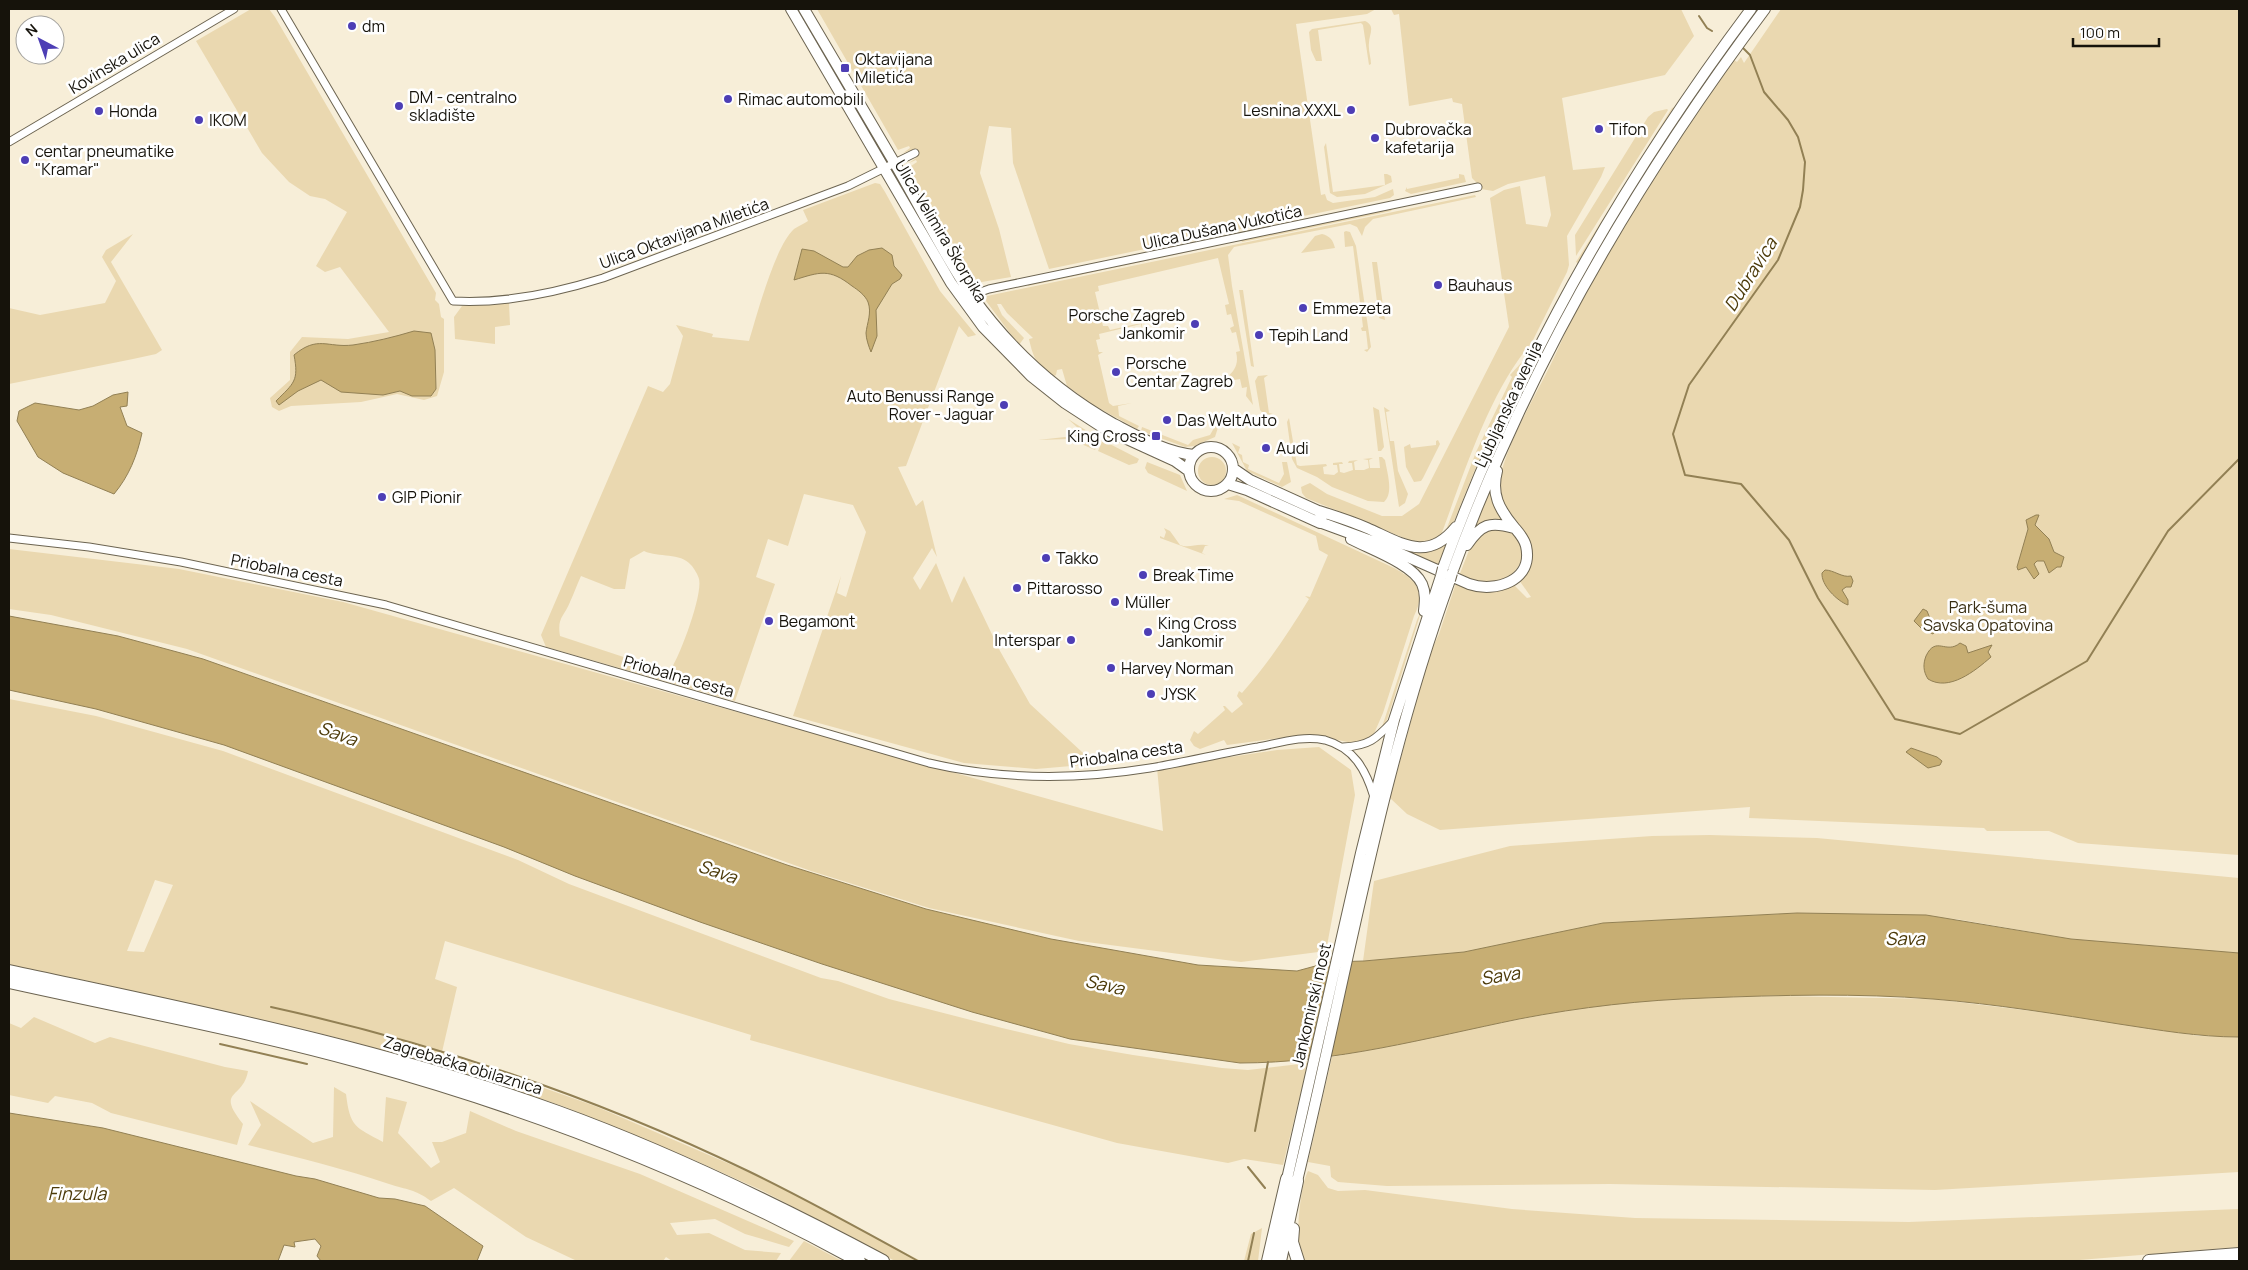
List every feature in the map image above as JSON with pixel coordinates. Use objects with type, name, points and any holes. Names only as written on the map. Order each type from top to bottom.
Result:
[{"type":"highway","name":"Zagrebačka obilaznica","points":[[9,971],[298,1034],[403,1062],[519,1098],[620,1135],[695,1167],[883,1261]]},
{"type":"highway","name":"Zagrebačka obilaznica","points":[[9,982],[308,1048],[410,1075],[502,1104],[586,1133],[692,1177],[777,1218],[859,1261]]},
{"type":"highway","points":[[1268,1261],[1293,1183]]},
{"type":"highway","points":[[1280,1261],[1293,1183]]},
{"type":"highway","points":[[1293,1183],[1292,1242],[1298,1261]]},
{"type":"highway","points":[[2149,1261],[2239,1254]]},
{"type":"main road","name":"Ulica Velimira Škorpika","points":[[791,9],[972,295],[1022,356],[1064,392],[1100,416],[1136,435],[1173,451],[1194,455]]},
{"type":"main road","name":"Ulica Velimira Škorpika","points":[[804,9],[964,303],[1011,357],[1048,390],[1087,417],[1133,443],[1175,461],[1189,471]]},
{"type":"main road","name":"Ljubljanska avenija","points":[[1366,854],[1461,520],[1513,400],[1579,272],[1636,174],[1722,47],[1751,9]]},
{"type":"main road","name":"Ljubljanska avenija","points":[[1366,854],[1374,797],[1394,720],[1423,629],[1446,574],[1458,557],[1504,443],[1544,360],[1624,216],[1680,128],[1730,55],[1765,9]]},
{"type":"main road","points":[[1228,484],[1317,516],[1468,584],[1493,588],[1512,581],[1526,561],[1525,543],[1498,505],[1494,491],[1504,443]]},
{"type":"main road","points":[[1208,447],[1220,449],[1231,459],[1234,469],[1228,484],[1216,491],[1204,490],[1192,482],[1189,471],[1194,455],[1208,447]]},
{"type":"main road","points":[[1234,469],[1250,480],[1402,565],[1417,576],[1423,587],[1425,598],[1423,629]]},
{"type":"main road","points":[[1317,516],[1366,527],[1404,544],[1422,548],[1434,546],[1443,541],[1461,520]]},
{"type":"main road","points":[[1458,557],[1473,536],[1485,526],[1496,524],[1514,528]]},
{"type":"main road","name":"Jankomirski most","points":[[1293,1183],[1366,854]]},
{"type":"street","name":"Kovinska ulica","points":[[9,142],[234,9]]},
{"type":"street","name":"Ulica Oktavijana Miletića","points":[[281,9],[453,301],[468,302],[519,297],[578,286],[848,186],[915,154]]},
{"type":"street","name":"Ulica Dušana Vukotića","points":[[972,295],[989,289],[1478,187]]},
{"type":"street","name":"Priobalna cesta","points":[[9,538],[88,547],[181,562],[386,605],[919,760],[961,770],[999,775],[1066,777],[1151,768],[1299,739],[1324,740],[1343,747],[1360,763],[1366,772],[1374,797]]},
{"type":"street","name":"Priobalna cesta","points":[[1343,747],[1358,746],[1375,740],[1394,720]]},
{"type":"green space","points":[[251,9],[269,9],[275,17],[436,293],[435,300],[439,304],[441,317],[444,319],[444,372],[437,396],[424,400],[397,394],[361,402],[291,406],[279,411],[272,407],[270,398],[290,380],[290,352],[302,337],[348,339],[389,332],[340,267],[325,272],[316,266],[347,212],[325,199],[310,196],[289,182],[262,153],[196,41]]},
{"type":"green space","points":[[817,9],[1376,9],[1367,14],[1296,24],[1321,195],[1325,194],[1327,200],[1333,203],[1375,197],[1393,189],[1394,195],[1390,198],[1049,269],[1013,163],[1011,128],[989,126],[980,173],[999,229],[1011,277],[976,283],[911,172],[911,166],[917,162],[916,160],[909,163],[916,158],[912,150],[903,153],[910,148],[909,146],[898,150]]},
{"type":"green space","points":[[1391,9],[1681,9],[1694,36],[1665,75],[1562,98],[1573,170],[1605,167],[1567,236],[1569,265],[1567,272],[1528,350],[1524,352],[1510,372],[1498,394],[1466,466],[1440,538],[1434,542],[1414,542],[1306,498],[1302,493],[1301,487],[1310,483],[1327,494],[1382,516],[1402,516],[1419,504],[1509,327],[1490,198],[1504,190],[1520,186],[1526,224],[1547,227],[1551,215],[1545,176],[1508,184],[1493,191],[1481,189],[1480,183],[1477,183],[1472,178],[1462,104],[1453,102],[1452,98],[1409,106],[1399,14],[1394,15]]},
{"type":"green space","name":"Park-šuma Savska Opatovina","points":[[1781,9],[2239,9],[2239,855],[2078,843],[2049,831],[1987,831],[1984,828],[1749,818],[1750,807],[1440,830],[1407,814],[1390,798],[1429,655],[1439,634],[1456,583],[1485,592],[1499,591],[1514,585],[1527,598],[1531,597],[1519,580],[1530,560],[1530,545],[1523,532],[1502,505],[1499,489],[1500,478],[1507,453],[1575,311],[1616,236],[1661,163],[1734,60],[1737,62],[1741,57],[1744,63]]},
{"type":"green space","points":[[1365,21],[1371,28],[1369,46],[1371,64],[1369,65],[1363,25],[1361,23],[1318,30],[1322,61],[1316,61],[1311,50],[1309,32],[1312,29]]},
{"type":"green space","points":[[1726,49],[1728,51],[1678,125],[1503,437],[1500,436],[1560,315],[1625,201]]},
{"type":"green space","points":[[1675,107],[1579,264],[1576,262],[1672,108]]},
{"type":"green space","points":[[1667,109],[1576,256],[1575,235],[1648,117],[1654,112]]},
{"type":"green space","points":[[1326,143],[1333,192],[1385,185],[1384,174],[1391,176],[1392,182],[1365,194],[1337,197],[1330,193],[1324,147]]},
{"type":"green space","points":[[1459,174],[1464,175],[1466,182],[1411,194],[1405,191],[1407,187],[1407,189],[1459,178]]},
{"type":"green space","points":[[875,183],[880,184],[940,291],[976,335],[968,337],[959,326],[906,466],[898,467],[916,506],[923,500],[937,557],[932,548],[913,578],[920,590],[936,563],[952,603],[964,576],[1000,651],[1030,704],[1095,764],[1036,769],[964,763],[793,716],[841,576],[837,593],[846,597],[866,532],[853,505],[804,494],[788,546],[768,539],[756,577],[775,584],[735,701],[546,647],[541,635],[648,386],[663,392],[670,384],[683,336],[676,325],[713,334],[712,337],[749,341],[767,282],[780,250],[794,229],[808,221],[803,210]],"holes":[[[644,551],[681,558],[693,568],[699,579],[694,612],[669,672],[560,636],[560,621],[581,576],[614,589],[625,589],[630,559]]]},
{"type":"green space","points":[[1475,195],[1476,197],[1373,219],[1365,227],[1362,236],[1357,227],[1350,224],[1234,247],[1228,255],[1253,405],[1246,396],[1247,387],[1242,388],[1240,379],[1228,381],[1227,377],[1236,366],[1236,352],[1240,351],[1236,332],[1232,333],[1230,328],[1234,326],[1231,314],[1227,315],[1225,305],[1229,304],[1218,258],[1098,286],[1099,291],[1095,292],[1103,326],[1108,326],[1110,330],[1141,323],[1140,319],[1142,319],[1142,329],[1141,324],[1099,334],[1100,339],[1096,340],[1099,352],[1103,352],[1098,355],[1109,403],[1113,406],[1132,403],[1118,406],[1119,416],[1139,426],[1137,429],[1093,405],[1067,386],[1062,369],[1057,370],[1054,376],[1043,367],[1032,352],[1029,339],[1033,338],[1007,313],[1001,304],[997,304],[1002,315],[1024,338],[1019,345],[986,301],[987,296]]},
{"type":"green space","points":[[1392,209],[1391,211],[1242,242],[1241,240]]},
{"type":"green space","points":[[1344,232],[1350,232],[1356,246],[1371,347],[1367,352],[1364,350],[1368,349],[1366,331],[1362,331],[1361,328],[1363,327],[1353,246],[1345,247]]},
{"type":"green space","points":[[133,234],[111,262],[162,350],[156,354],[9,384],[9,308],[40,315],[105,303],[116,281],[102,257],[106,250]]},
{"type":"green space","points":[[1322,234],[1331,239],[1335,248],[1301,253],[1315,236]]},
{"type":"green space","points":[[1216,246],[1028,286],[1028,285]]},
{"type":"green space","points":[[1372,262],[1377,262],[1385,320],[1379,318]]},
{"type":"green space","points":[[1239,290],[1243,290],[1254,367],[1251,366]]},
{"type":"green space","points":[[509,303],[510,325],[495,327],[495,344],[455,339],[454,317],[462,306]]},
{"type":"green space","points":[[1522,362],[1524,364],[1478,462],[1452,526],[1443,538],[1476,452],[1512,377],[1510,375]]},
{"type":"green space","points":[[1268,375],[1264,378],[1269,413],[1273,414],[1265,415],[1260,410],[1255,381],[1258,376]]},
{"type":"green space","points":[[1373,407],[1379,410],[1384,447],[1381,451],[1378,451]]},
{"type":"green space","points":[[1384,407],[1390,411],[1386,412],[1390,441],[1394,441],[1398,471],[1408,494],[1405,503],[1399,507]]},
{"type":"green space","points":[[1289,418],[1297,465],[1326,464],[1327,466],[1323,467],[1324,474],[1334,475],[1338,472],[1337,465],[1333,465],[1333,463],[1342,462],[1343,464],[1339,464],[1340,472],[1344,473],[1353,470],[1352,463],[1348,463],[1349,461],[1358,460],[1354,462],[1355,470],[1369,468],[1368,460],[1363,459],[1373,458],[1369,460],[1370,468],[1380,468],[1379,457],[1382,457],[1385,460],[1389,482],[1389,493],[1384,502],[1368,501],[1332,487],[1317,477],[1297,468],[1292,459],[1287,422]]},
{"type":"green space","points":[[1068,419],[1100,439],[1095,450],[1070,439],[1038,440],[1074,436],[1078,428]]},
{"type":"green space","points":[[1218,421],[1220,421],[1215,437],[1194,446],[1185,447],[1141,431],[1142,427],[1188,445],[1193,440],[1210,435]]},
{"type":"green space","points":[[1438,440],[1440,444],[1423,478],[1421,481],[1414,482],[1406,467],[1404,447],[1410,444],[1411,448],[1436,445]]},
{"type":"green space","points":[[1104,441],[1139,459],[1137,463],[1129,465],[1098,451]]},
{"type":"green space","points":[[1232,443],[1240,447],[1238,453],[1242,455],[1243,462],[1249,465],[1248,469],[1279,483],[1284,474],[1282,462],[1287,462],[1291,482],[1282,487],[1247,471]]},
{"type":"green space","points":[[1212,457],[1222,461],[1226,471],[1222,481],[1212,485],[1202,481],[1198,471],[1202,461]]},
{"type":"green space","points":[[1147,462],[1180,475],[1187,491],[1148,473],[1145,468]]},
{"type":"green space","points":[[1491,484],[1507,522],[1473,531]]},
{"type":"green space","points":[[1237,495],[1392,567],[1407,576],[1416,586],[1419,592],[1418,607],[1383,713],[1373,736],[1361,742],[1353,743],[1312,735],[1227,745],[1224,740],[1200,749],[1194,746],[1190,740],[1194,731],[1198,734],[1225,710],[1223,706],[1232,713],[1243,704],[1237,696],[1239,691],[1242,693],[1252,682],[1286,636],[1309,599],[1305,596],[1310,597],[1328,555],[1319,550],[1316,536],[1239,501],[1224,499]]},
{"type":"green space","points":[[1495,527],[1512,533],[1521,542],[1523,550],[1522,559],[1518,567],[1512,574],[1495,583],[1483,584],[1459,576],[1473,540],[1480,532]]},
{"type":"green space","points":[[1164,528],[1170,531],[1180,545],[1209,546],[1205,546],[1202,553],[1206,555],[1160,538],[1160,536],[1164,538],[1166,532]]},
{"type":"green space","points":[[1356,529],[1406,547],[1451,537],[1440,566]]},
{"type":"green space","points":[[9,549],[179,569],[343,602],[1163,831],[1157,768],[1277,750],[1319,747],[1351,770],[1355,795],[1326,951],[1241,962],[1079,941],[929,908],[811,871],[187,649],[51,615],[9,609]]},
{"type":"green space","points":[[1422,609],[1387,720],[1381,730],[1417,620]]},
{"type":"green space","points":[[9,699],[96,716],[223,751],[518,860],[569,884],[821,978],[838,981],[889,999],[1069,1044],[1133,1055],[1248,1070],[1308,1063],[1283,1165],[1244,1159],[1228,1163],[1117,1143],[750,1040],[751,1035],[445,941],[435,979],[457,987],[442,1052],[595,1106],[767,1180],[921,1261],[895,1261],[761,1190],[694,1160],[565,1107],[453,1069],[323,1034],[9,965]],"holes":[[[155,880],[173,885],[144,952],[127,951]]]},
{"type":"green space","points":[[1710,835],[1817,838],[2239,878],[2239,953],[2071,939],[1956,919],[1797,913],[1603,923],[1464,952],[1363,961],[1374,881],[1510,846],[1652,836]]},
{"type":"green space","points":[[1780,996],[1933,999],[2056,1014],[2199,1036],[2239,1037],[2239,1172],[1935,1190],[1610,1184],[1387,1186],[1338,1182],[1331,1177],[1330,1166],[1308,1162],[1332,1057],[1542,1015],[1612,1004],[1717,997]]},
{"type":"green space","points":[[34,1017],[95,1043],[110,1037],[225,1067],[248,1071],[241,1087],[231,1099],[231,1105],[243,1124],[237,1145],[111,1113],[92,1103],[55,1096],[48,1103],[9,1095],[9,1023],[21,1028]]},
{"type":"green space","points":[[334,1087],[346,1094],[352,1120],[356,1125],[383,1142],[386,1097],[407,1102],[398,1133],[431,1168],[440,1162],[432,1142],[442,1142],[466,1133],[470,1111],[516,1131],[640,1174],[794,1241],[789,1247],[745,1234],[715,1219],[670,1223],[677,1235],[709,1233],[745,1250],[781,1253],[776,1261],[672,1261],[666,1257],[663,1261],[577,1261],[526,1237],[454,1188],[431,1201],[411,1190],[248,1145],[261,1125],[250,1101],[313,1143],[333,1137]]},
{"type":"green space","points":[[1308,1171],[1318,1175],[1328,1188],[1338,1191],[1365,1190],[1512,1209],[1635,1218],[1909,1222],[2239,1209],[2239,1247],[2067,1261],[1302,1261],[1298,1243],[1298,1230],[1300,1202]]},
{"type":"green space","points":[[1262,1228],[1258,1261],[1244,1261],[1251,1234]]},
{"type":"green space","points":[[804,1241],[842,1261],[789,1261]]},
{"type":"water","points":[[882,248],[892,255],[894,266],[902,275],[900,279],[892,284],[876,310],[877,336],[871,352],[866,333],[869,306],[867,299],[861,293],[844,280],[830,274],[811,275],[794,280],[802,249],[814,251],[843,267],[848,267],[857,256],[869,250]]},
{"type":"water","points":[[414,331],[431,333],[435,350],[436,389],[431,396],[412,396],[400,391],[383,395],[341,392],[321,380],[298,391],[279,405],[276,401],[294,381],[296,371],[294,355],[302,349],[316,344],[361,344]]},
{"type":"water","points":[[128,392],[127,406],[120,407],[127,426],[142,433],[132,465],[114,494],[63,473],[38,457],[17,421],[19,411],[35,403],[79,410],[93,406],[113,395]]},
{"type":"water","points":[[2039,515],[2035,525],[2049,539],[2054,552],[2064,557],[2061,567],[2057,567],[2049,573],[2044,561],[2037,561],[2034,564],[2039,574],[2034,579],[2026,567],[2018,570],[2017,567],[2028,529],[2026,520]]},
{"type":"water","points":[[1825,570],[1844,576],[1851,576],[1853,581],[1851,587],[1846,587],[1842,590],[1848,600],[1848,605],[1835,596],[1827,587],[1822,578],[1822,573]]},
{"type":"water","points":[[1923,609],[1927,611],[1935,631],[1933,634],[1921,628],[1914,621]]},
{"type":"water","name":"Sava","points":[[9,616],[118,636],[203,659],[787,865],[926,909],[1051,939],[1198,965],[1297,971],[1330,962],[1364,961],[1464,952],[1603,923],[1797,913],[1926,915],[2071,939],[2239,953],[2239,1037],[2179,1033],[1956,1001],[1905,997],[1819,995],[1658,1000],[1612,1005],[1519,1019],[1346,1054],[1275,1062],[1240,1063],[1070,1039],[972,1012],[822,964],[700,922],[575,876],[504,847],[224,745],[96,709],[9,690]]},
{"type":"water","points":[[1960,643],[1966,646],[1968,653],[1992,645],[1988,652],[1991,657],[1970,674],[1953,681],[1944,683],[1928,679],[1924,665],[1930,650],[1937,646],[1950,647]]},
{"type":"water","points":[[1911,748],[1937,757],[1942,761],[1940,765],[1928,768],[1906,752]]},
{"type":"water","name":"Finzula","points":[[9,1113],[103,1128],[296,1176],[315,1179],[379,1198],[395,1199],[425,1206],[483,1246],[477,1261],[321,1261],[317,1256],[321,1246],[315,1239],[294,1242],[295,1247],[284,1245],[278,1261],[9,1261]]},
{"type":"waterway","name":"Dubravica","points":[[1699,16],[1707,28],[1712,31]]},
{"type":"waterway","points":[[1743,48],[1750,55],[1764,92],[1788,120],[1798,137],[1805,162],[1800,207],[1778,260],[1689,385],[1673,434],[1685,475],[1741,484],[1789,540],[1818,598],[1895,719],[1960,734],[2087,661],[2168,531],[2239,459]]},
{"type":"waterway","points":[[271,1007],[332,1021],[454,1055],[514,1075],[633,1120],[691,1144],[748,1171],[918,1261]]},
{"type":"waterway","points":[[220,1044],[307,1064]]},
{"type":"waterway","points":[[1255,1131],[1268,1062]]},
{"type":"waterway","points":[[1248,1167],[1265,1188]]},
{"type":"waterway","points":[[1248,1261],[1254,1233]]},
{"type":"place","name":"dm","points":[[352,26]]},
{"type":"place","name":"Oktavijana Miletića","points":[[845,68]]},
{"type":"place","name":"Rimac automobili","points":[[728,99]]},
{"type":"place","name":"DM - centralno skladište","points":[[399,106]]},
{"type":"place","name":"Lesnina XXXL","points":[[1351,110]]},
{"type":"place","name":"Honda","points":[[99,111]]},
{"type":"place","name":"IKOM","points":[[199,120]]},
{"type":"place","name":"Tifon","points":[[1599,129]]},
{"type":"place","name":"Dubrovačka kafetarija","points":[[1375,138]]},
{"type":"place","name":"centar pneumatike \"Kramar\"","points":[[25,160]]},
{"type":"place","name":"Bauhaus","points":[[1438,285]]},
{"type":"place","name":"Emmezeta","points":[[1303,308]]},
{"type":"place","name":"Porsche Zagreb Jankomir","points":[[1195,324]]},
{"type":"place","name":"Tepih Land","points":[[1259,335]]},
{"type":"place","name":"Porsche Centar Zagreb","points":[[1116,372]]},
{"type":"place","name":"Auto Benussi Range Rover - Jaguar","points":[[1004,405]]},
{"type":"place","name":"Das WeltAuto","points":[[1167,420]]},
{"type":"place","name":"King Cross","points":[[1156,436]]},
{"type":"place","name":"Audi","points":[[1266,448]]},
{"type":"place","name":"GIP Pionir","points":[[382,497]]},
{"type":"place","name":"Takko","points":[[1046,558]]},
{"type":"place","name":"Break Time","points":[[1143,575]]},
{"type":"place","name":"Pittarosso","points":[[1017,588]]},
{"type":"place","name":"Müller","points":[[1115,602]]},
{"type":"place","name":"Begamont","points":[[769,621]]},
{"type":"place","name":"King Cross Jankomir","points":[[1148,632]]},
{"type":"place","name":"Interspar","points":[[1071,640]]},
{"type":"place","name":"Harvey Norman","points":[[1111,668]]},
{"type":"place","name":"JYSK","points":[[1151,694]]}]
